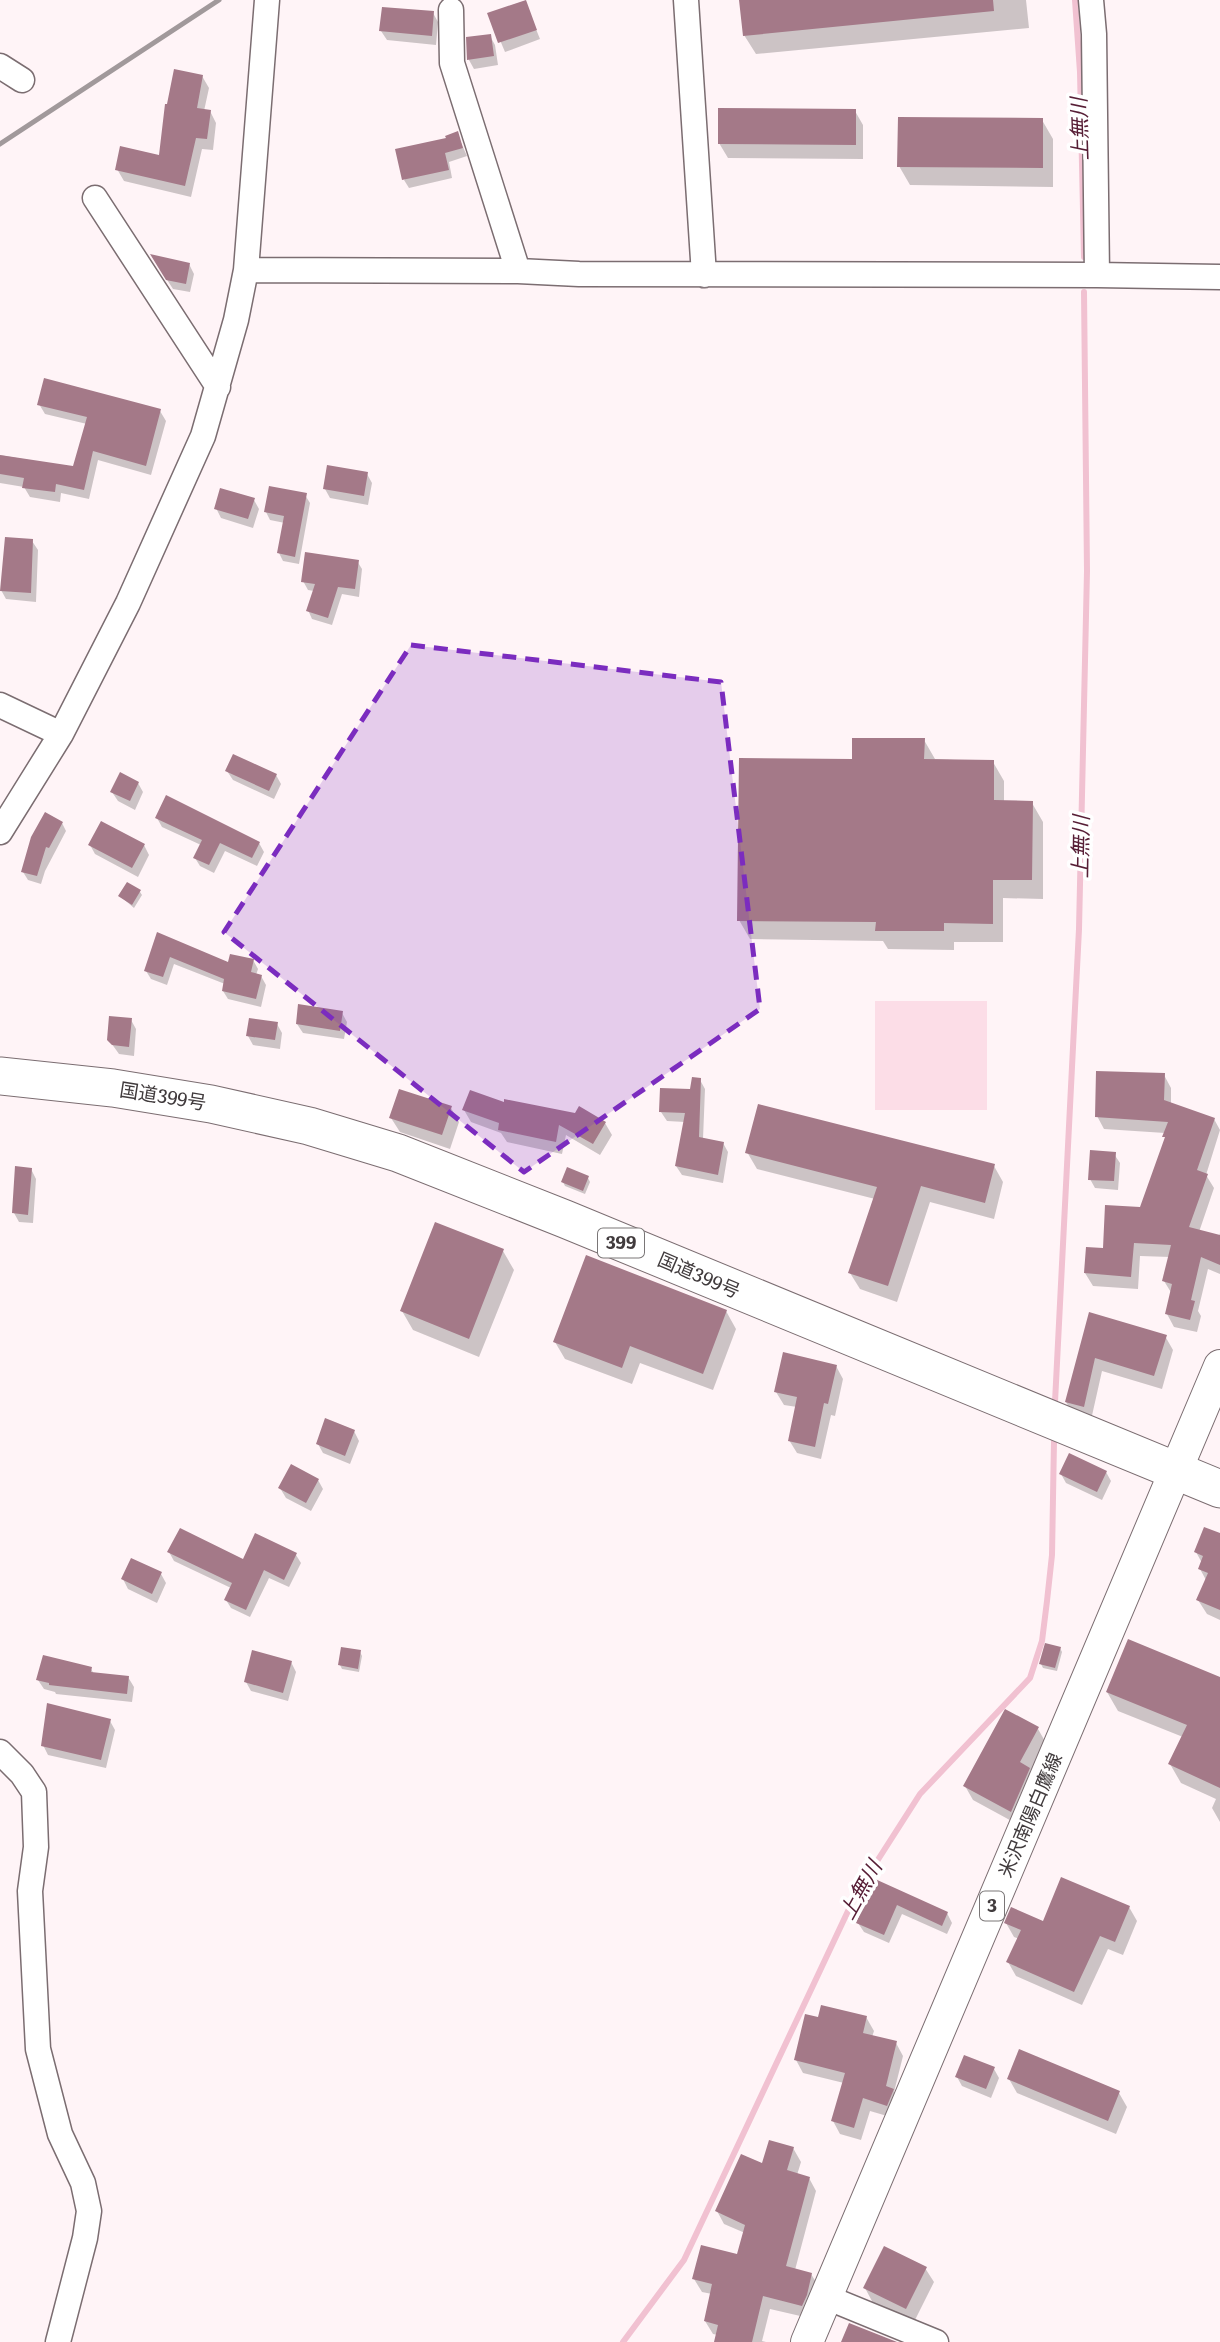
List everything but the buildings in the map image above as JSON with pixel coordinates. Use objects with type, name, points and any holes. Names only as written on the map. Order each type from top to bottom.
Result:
[{"type":"highway","name":"国道399号","points":[[0,1076],[113,1088],[211,1104],[309,1126],[398,1153],[1220,1489]]},
{"type":"main road","name":"米沢南陽白鷹線","points":[[807,2342],[1220,1366]]},
{"type":"street","points":[[0,832],[61,734],[128,603],[203,436],[236,320],[246,270],[267,0]]},
{"type":"street","points":[[686,0],[704,275]]},
{"type":"street","points":[[1091,0],[1094,34],[1097,275]]},
{"type":"street","points":[[451,10],[452,63],[517,271]]},
{"type":"street","points":[[0,66],[22,80]]},
{"type":"street","points":[[95,198],[218,387]]},
{"type":"street","points":[[246,270],[1220,277]]},
{"type":"street","points":[[0,705],[61,734]]},
{"type":"street","points":[[0,1752],[22,1774],[34,1792],[36,1847],[30,1891],[38,2049],[60,2134],[83,2183],[89,2211],[85,2238],[58,2342]]},
{"type":"street","points":[[826,2297],[936,2342]]},
{"type":"highlighted area","points":[[411,645],[721,682],[760,1009],[524,1172],[224,932]]},
{"type":"shaded area","points":[[875,1001],[987,1001],[987,1110],[875,1110]]},
{"type":"waterway","name":"上無川","points":[[1075,0],[1080,72],[1084,257]]},
{"type":"waterway","name":"上無川","points":[[1055,1402],[1079,929],[1087,571],[1084,292]]},
{"type":"waterway","name":"上無川","points":[[623,2342],[684,2260],[856,1894],[920,1794],[1030,1678],[1042,1641],[1052,1555],[1054,1441]]},
{"type":"railway","points":[[0,144],[219,0]]}]
